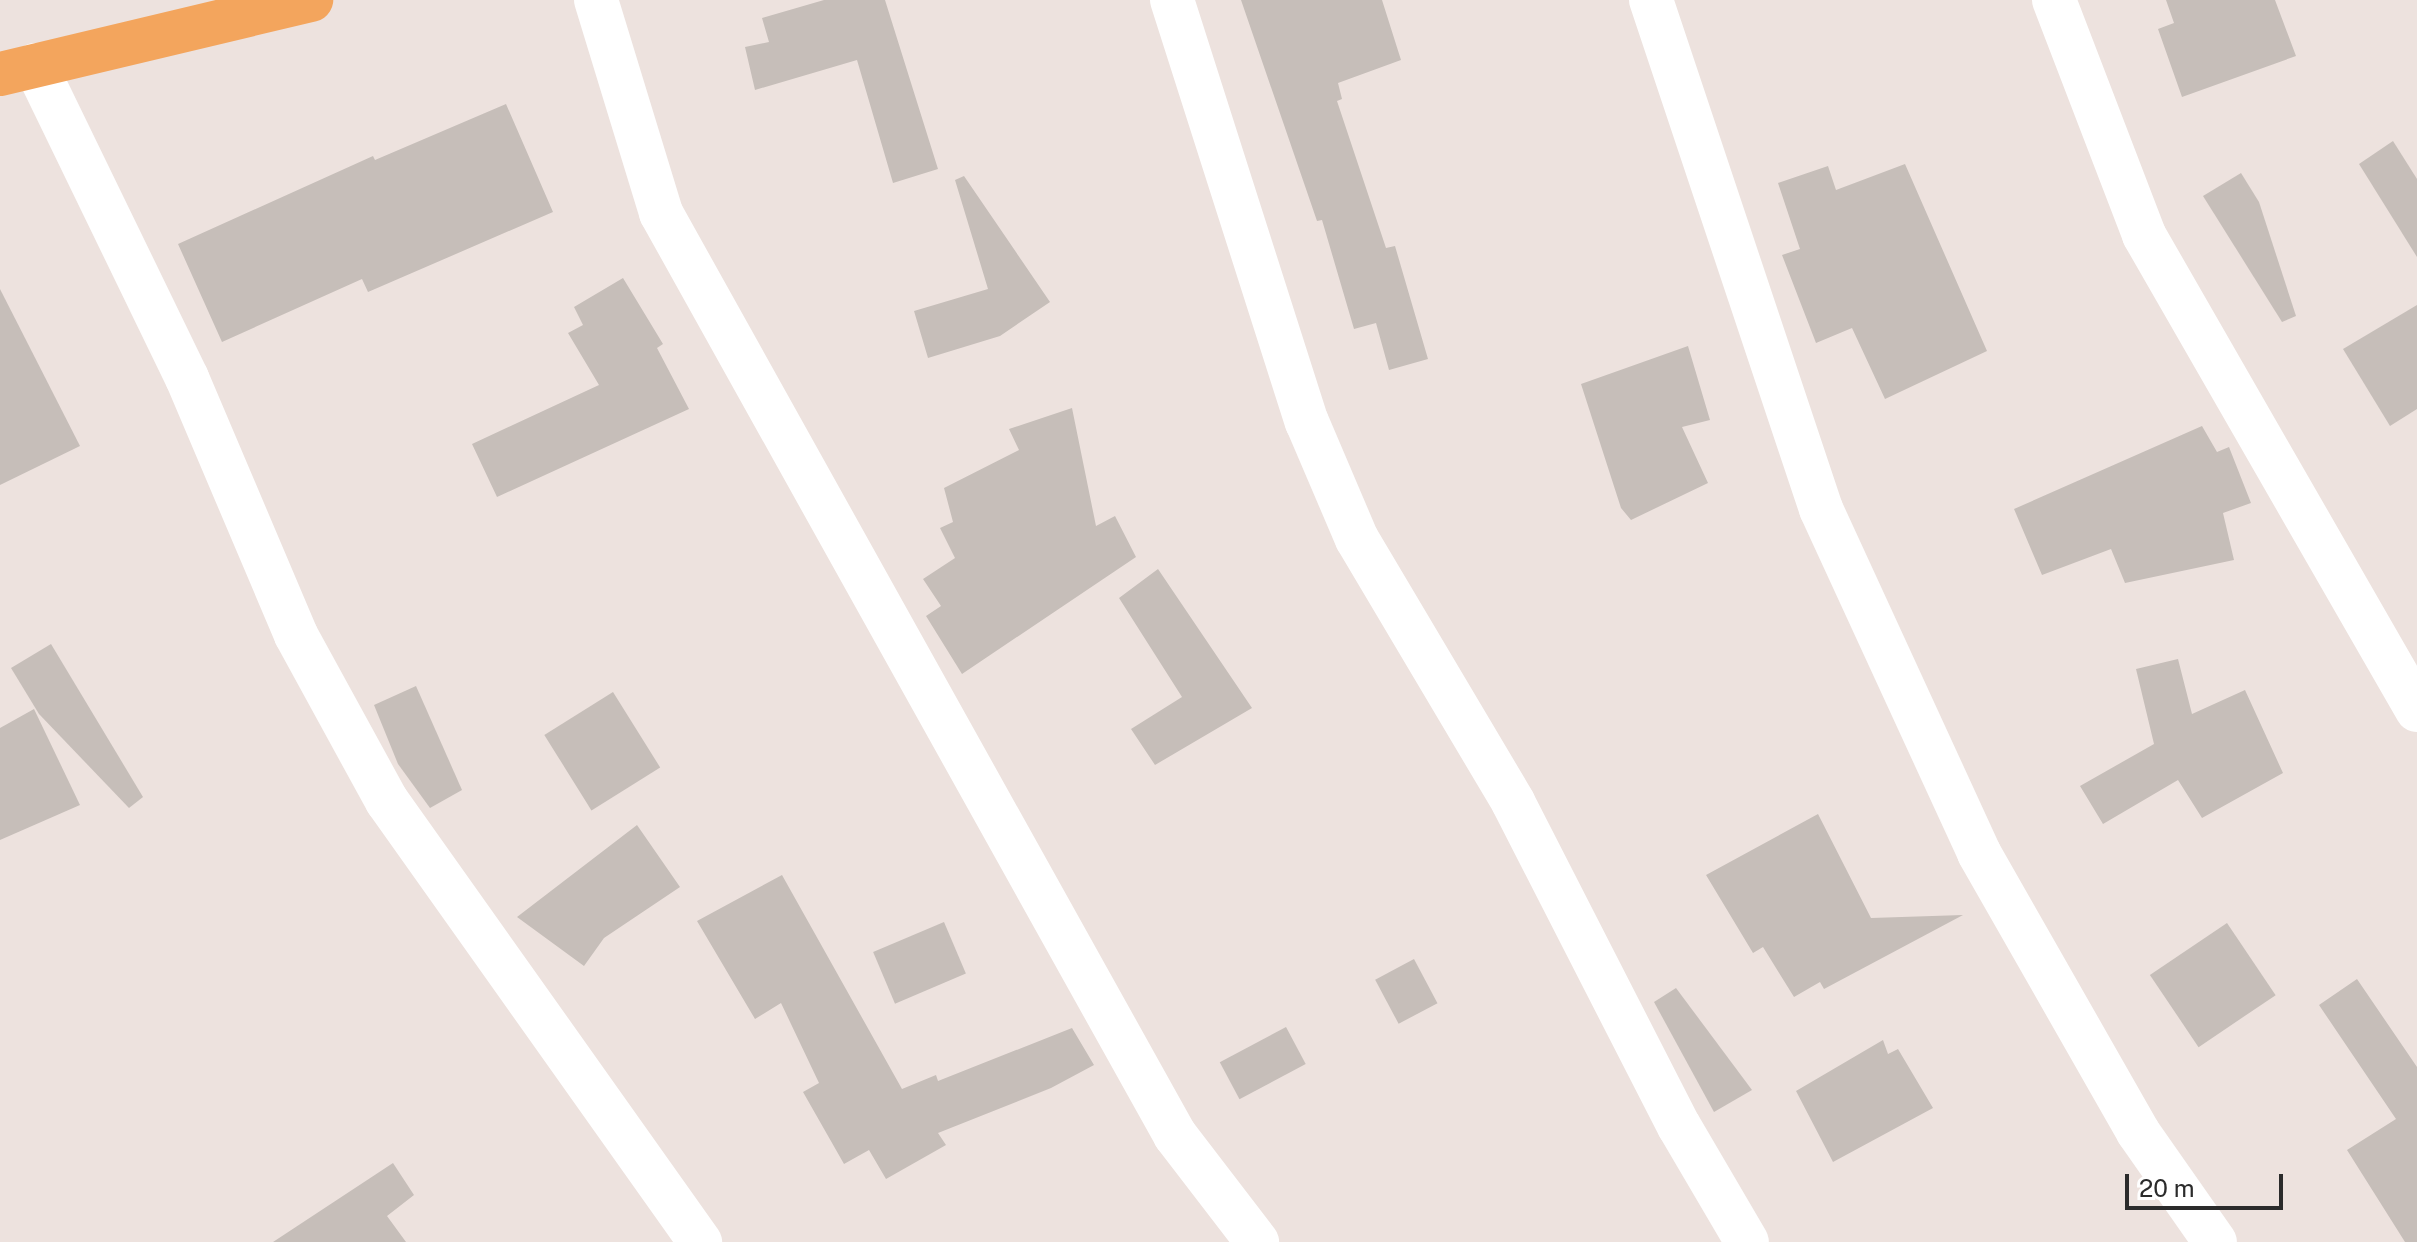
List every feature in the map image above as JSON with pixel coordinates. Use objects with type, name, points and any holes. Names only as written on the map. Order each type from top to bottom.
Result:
[{"type":"main road","points":[[18,70],[311,0]]},
{"type":"street","points":[[596,0],[661,213],[1175,1135],[1257,1242]]},
{"type":"street","points":[[1172,0],[1307,422],[1357,539],[1513,802],[1679,1126],[1747,1242]]},
{"type":"street","points":[[1651,0],[1821,509],[1979,853],[2138,1132],[2215,1242]]},
{"type":"street","points":[[2054,0],[2144,235],[2417,710]]},
{"type":"street","points":[[18,70],[187,378],[296,635],[387,801],[700,1242]]},
{"type":"building","points":[[824,0],[885,0],[938,169],[893,183],[857,60],[755,90],[745,47],[769,42],[762,18]]},
{"type":"building","points":[[1241,0],[1382,0],[1401,60],[1338,83],[1342,99],[1337,101],[1386,248],[1395,246],[1428,359],[1389,370],[1376,323],[1354,329],[1322,220],[1317,221]]},
{"type":"building","points":[[2166,0],[2275,0],[2296,56],[2182,97],[2158,29],[2174,23]]},
{"type":"building","points":[[506,104],[553,212],[368,292],[362,279],[222,342],[178,244],[373,156],[375,160]]},
{"type":"building","points":[[2393,141],[2417,179],[2417,257],[2359,164]]},
{"type":"building","points":[[1905,164],[1987,351],[1885,399],[1852,328],[1816,343],[1782,255],[1800,249],[1778,183],[1828,166],[1836,190]]},
{"type":"building","points":[[2241,173],[2259,202],[2296,316],[2282,322],[2203,196]]},
{"type":"building","points":[[964,176],[1050,302],[1000,336],[928,358],[914,311],[988,289],[955,180]]},
{"type":"building","points":[[623,278],[663,344],[657,348],[689,409],[497,497],[472,444],[599,385],[568,333],[583,325],[574,307]]},
{"type":"building","points":[[0,289],[80,446],[0,485]]},
{"type":"building","points":[[2417,305],[2417,409],[2390,426],[2343,349]]},
{"type":"building","points":[[1688,346],[1710,420],[1682,427],[1708,483],[1631,520],[1621,508],[1581,384]]},
{"type":"building","points":[[1072,408],[1096,526],[1115,516],[1136,557],[962,674],[926,616],[941,606],[923,579],[955,558],[940,528],[953,522],[944,488],[1019,450],[1009,429]]},
{"type":"building","points":[[2202,426],[2217,452],[2229,447],[2251,503],[2223,513],[2234,560],[2125,583],[2111,549],[2042,575],[2014,509]]},
{"type":"building","points":[[1158,569],[1252,708],[1155,765],[1131,729],[1182,697],[1119,598]]},
{"type":"building","points":[[51,644],[143,797],[129,808],[39,714],[11,668]]},
{"type":"building","points":[[2178,659],[2192,714],[2245,690],[2283,773],[2202,818],[2178,780],[2103,824],[2080,786],[2154,744],[2136,669]]},
{"type":"building","points":[[416,686],[462,790],[430,808],[398,764],[374,705]]},
{"type":"building","points":[[613,692],[660,767],[591,810],[544,735]]},
{"type":"building","points":[[34,709],[80,805],[0,840],[0,728]]},
{"type":"building","points":[[1818,814],[1871,918],[1963,915],[1824,989],[1820,982],[1794,997],[1763,947],[1753,953],[1706,875]]},
{"type":"building","points":[[637,825],[680,887],[604,938],[584,966],[517,917]]},
{"type":"building","points":[[782,875],[902,1089],[936,1075],[938,1081],[1072,1028],[1094,1065],[1051,1088],[938,1133],[946,1145],[886,1179],[869,1150],[844,1164],[803,1092],[819,1083],[781,1003],[755,1019],[697,921]]},
{"type":"building","points":[[944,922],[966,974],[895,1004],[873,952]]},
{"type":"building","points":[[2227,923],[2276,995],[2199,1047],[2150,975]]},
{"type":"building","points":[[1414,959],[1437,1003],[1399,1024],[1375,980]]},
{"type":"building","points":[[2357,979],[2417,1067],[2417,1242],[2405,1242],[2347,1150],[2396,1119],[2319,1005]]},
{"type":"building","points":[[1676,988],[1752,1090],[1714,1112],[1654,1002]]},
{"type":"building","points":[[1286,1027],[1306,1064],[1239,1099],[1220,1062]]},
{"type":"building","points":[[1883,1040],[1888,1054],[1898,1049],[1933,1108],[1833,1162],[1796,1091]]},
{"type":"building","points":[[393,1163],[414,1195],[387,1216],[406,1242],[273,1242]]}]
